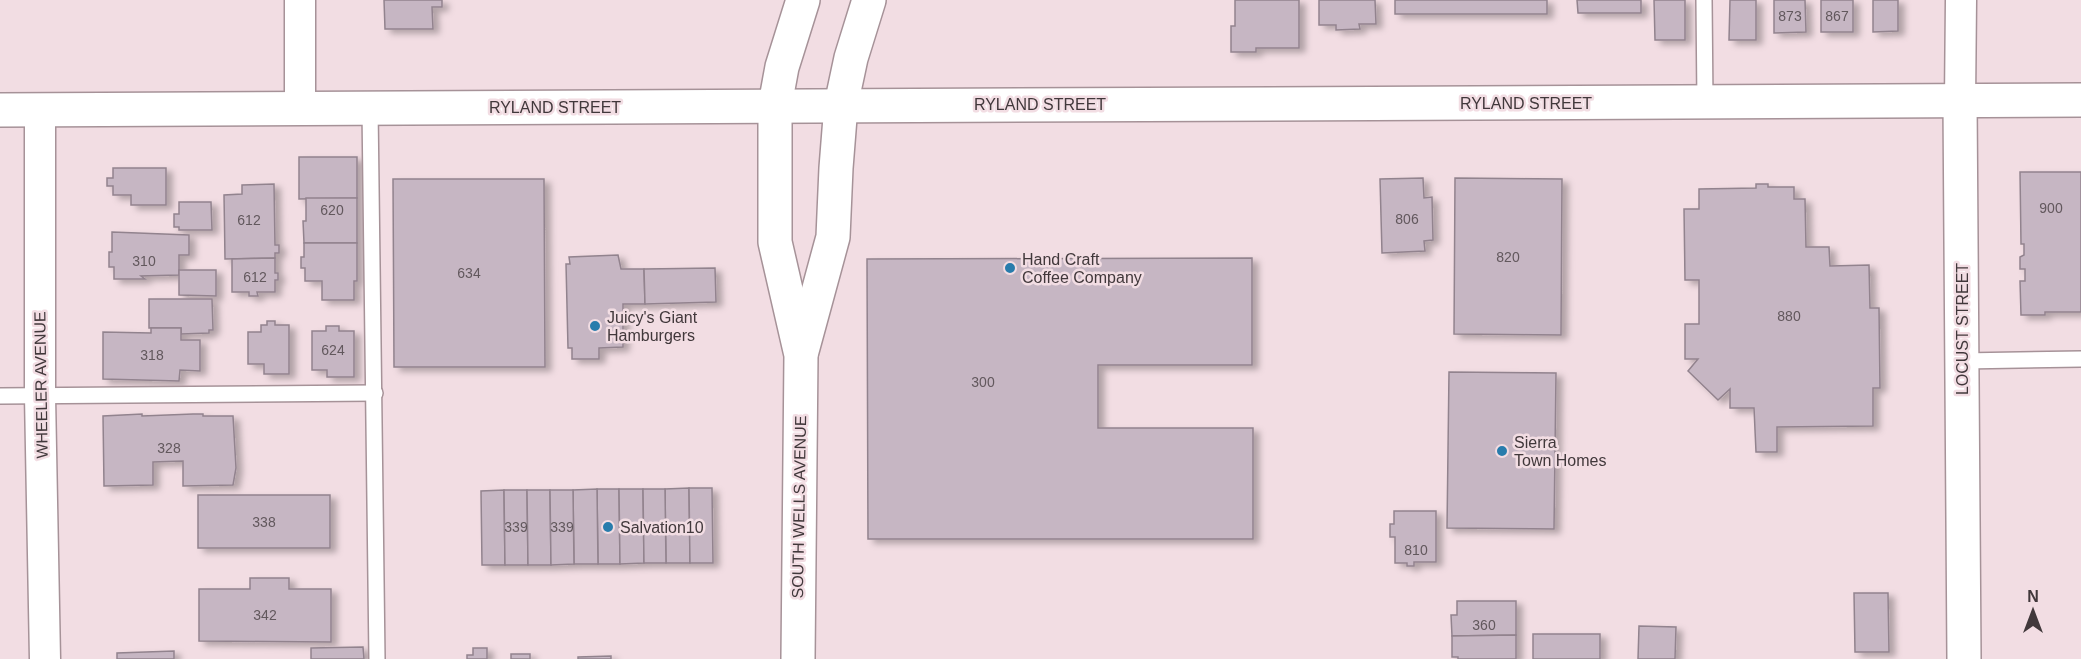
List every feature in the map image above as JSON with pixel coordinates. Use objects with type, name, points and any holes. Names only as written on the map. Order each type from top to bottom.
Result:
[{"type":"main road","name":"SOUTH WELLS AVENUE","points":[[798,659],[801,355],[775,242],[775,105],[782,67],[803,0]]},
{"type":"main road","name":"SOUTH WELLS AVENUE","points":[[801,355],[833,237],[841,105],[851,58],[869,0]]},
{"type":"main road","name":"RYLAND STREET","points":[[0,110],[2081,100]]},
{"type":"main road","name":"LOCUST STREET","points":[[1960,101],[1964,659]]},
{"type":"street","points":[[300,0],[300,108]]},
{"type":"street","name":"LOCUST STREET","points":[[1960,101],[1961,0]]},
{"type":"street","name":"WHEELER AVENUE","points":[[39,110],[40,396],[45,659]]},
{"type":"lane","points":[[1704,0],[1706,103]]},
{"type":"lane","points":[[370,108],[377,659]]},
{"type":"lane","points":[[1962,361],[2081,359]]},
{"type":"lane","points":[[0,396],[375,393]]},
{"type":"building","points":[[384,0],[442,0],[442,7],[432,7],[433,29],[385,29]]},
{"type":"building","points":[[1235,0],[1299,0],[1299,48],[1256,48],[1256,52],[1231,52],[1231,26],[1235,26]]},
{"type":"building","points":[[1319,0],[1375,0],[1376,24],[1359,24],[1360,29],[1336,30],[1336,25],[1319,25]]},
{"type":"building","points":[[1395,0],[1547,0],[1547,14],[1395,14]]},
{"type":"building","points":[[1577,0],[1641,0],[1641,13],[1578,13]]},
{"type":"building","points":[[1654,0],[1685,0],[1685,40],[1655,40]]},
{"type":"building","points":[[1730,0],[1756,0],[1756,40],[1729,40]]},
{"type":"building","points":[[1774,0],[1805,0],[1806,32],[1774,33]]},
{"type":"building","points":[[1821,0],[1853,0],[1853,32],[1821,32]]},
{"type":"building","points":[[1873,0],[1898,0],[1898,31],[1873,32]]},
{"type":"building","points":[[299,157],[357,157],[357,198],[299,199]]},
{"type":"building","points":[[113,168],[166,168],[166,205],[131,205],[131,195],[113,195],[113,186],[107,186],[107,178],[113,178]]},
{"type":"building","points":[[2020,172],[2081,172],[2081,312],[2021,315],[2020,281],[2025,281],[2025,269],[2020,269],[2020,257],[2024,255],[2024,244],[2021,244]]},
{"type":"building","points":[[1423,178],[1424,198],[1432,197],[1433,240],[1424,241],[1425,251],[1382,253],[1380,179]]},
{"type":"building","points":[[1455,178],[1562,179],[1561,335],[1454,334]]},
{"type":"building","points":[[393,179],[544,179],[545,367],[394,367]]},
{"type":"building","points":[[274,184],[275,245],[279,245],[279,253],[275,253],[275,258],[225,259],[224,195],[242,194],[242,185]]},
{"type":"building","points":[[1756,184],[1768,184],[1768,187],[1794,187],[1794,199],[1805,199],[1806,247],[1829,247],[1830,266],[1869,265],[1870,308],[1879,308],[1880,388],[1873,388],[1873,426],[1777,427],[1777,452],[1756,452],[1754,408],[1730,408],[1730,389],[1718,400],[1688,371],[1698,359],[1685,359],[1685,324],[1699,324],[1699,280],[1685,280],[1684,209],[1699,209],[1699,189],[1756,188]]},
{"type":"building","points":[[306,198],[357,198],[357,243],[304,243],[303,221],[306,221]]},
{"type":"building","points":[[179,202],[211,202],[212,230],[179,230],[179,227],[174,227],[174,214],[179,214]]},
{"type":"building","points":[[112,232],[189,235],[189,255],[179,255],[179,275],[141,276],[145,279],[114,279],[114,267],[109,267]]},
{"type":"building","points":[[304,243],[357,243],[357,281],[354,281],[354,300],[322,300],[322,281],[305,281],[305,268],[301,268]]},
{"type":"building","name":"Juicy's Giant Hamburgers","points":[[618,255],[621,269],[644,269],[645,304],[623,304],[623,347],[599,348],[599,359],[572,359],[572,348],[568,348],[566,264],[570,264],[569,257]]},
{"type":"building","points":[[275,258],[275,273],[278,273],[278,280],[275,280],[275,292],[257,292],[258,296],[249,296],[249,292],[232,292],[232,259]]},
{"type":"building","points":[[1252,258],[1252,365],[1098,365],[1098,428],[1253,428],[1253,539],[868,539],[867,259]]},
{"type":"building","points":[[715,268],[716,302],[645,304],[644,269]]},
{"type":"building","points":[[179,270],[216,270],[216,296],[179,295]]},
{"type":"building","points":[[149,299],[212,299],[213,330],[209,330],[209,333],[181,334],[181,328],[149,328]]},
{"type":"building","points":[[267,321],[275,321],[275,325],[289,325],[289,374],[264,374],[264,364],[248,364],[248,332],[261,332],[261,325],[267,325]]},
{"type":"building","points":[[326,326],[339,326],[339,331],[354,331],[354,377],[327,377],[327,370],[312,370],[312,331],[326,331]]},
{"type":"building","points":[[151,328],[181,328],[181,340],[200,340],[200,371],[180,370],[179,381],[103,379],[103,332],[151,333]]},
{"type":"building","name":"Sierra Town Homes","points":[[1449,372],[1556,373],[1554,529],[1447,528]]},
{"type":"building","points":[[142,414],[142,416],[203,414],[203,416],[233,416],[236,468],[233,485],[183,486],[183,461],[153,462],[153,485],[104,486],[103,416]]},
{"type":"building","points":[[689,488],[690,563],[666,563],[665,489]]},
{"type":"building","points":[[689,488],[712,488],[713,563],[690,563]]},
{"type":"building","name":"Salvation10","points":[[597,489],[619,489],[620,564],[598,564]]},
{"type":"building","points":[[597,489],[598,564],[574,564],[573,490]]},
{"type":"building","points":[[619,489],[643,489],[644,563],[620,564]]},
{"type":"building","points":[[643,489],[665,489],[666,563],[644,563]]},
{"type":"building","points":[[504,490],[505,565],[482,565],[481,491]]},
{"type":"building","points":[[504,490],[527,490],[528,565],[505,565]]},
{"type":"building","points":[[527,490],[550,490],[551,565],[528,565]]},
{"type":"building","points":[[550,490],[573,490],[574,564],[551,565]]},
{"type":"building","points":[[198,495],[330,495],[330,548],[198,548]]},
{"type":"building","points":[[1394,511],[1436,511],[1436,562],[1414,562],[1414,566],[1407,566],[1407,563],[1395,563],[1395,537],[1390,537],[1390,524],[1394,524]]},
{"type":"building","points":[[250,578],[289,578],[289,589],[331,589],[331,642],[199,641],[199,589],[250,589]]},
{"type":"building","points":[[1854,593],[1888,593],[1889,652],[1855,652]]},
{"type":"building","points":[[1457,601],[1516,601],[1516,635],[1452,636],[1451,615],[1457,615]]},
{"type":"building","points":[[1639,626],[1676,627],[1675,659],[1638,659]]},
{"type":"building","points":[[1533,634],[1600,634],[1600,659],[1533,659]]},
{"type":"building","points":[[1516,635],[1516,659],[1458,659],[1458,657],[1452,657],[1452,636]]},
{"type":"building","points":[[363,647],[364,659],[311,659],[311,648]]},
{"type":"building","points":[[473,648],[487,648],[487,659],[467,659],[467,655],[473,655]]},
{"type":"building","points":[[174,651],[174,659],[117,659],[117,653]]},
{"type":"building","points":[[511,654],[530,654],[530,659],[511,659]]},
{"type":"building","points":[[611,656],[611,659],[578,659],[578,657]]},
{"type":"place","name":"Hand Craft Coffee Company","points":[[1010,268]]},
{"type":"place","name":"Juicy's Giant Hamburgers","points":[[595,326]]},
{"type":"place","name":"Sierra Town Homes","points":[[1502,451]]},
{"type":"place","name":"Salvation10","points":[[608,527]]}]
